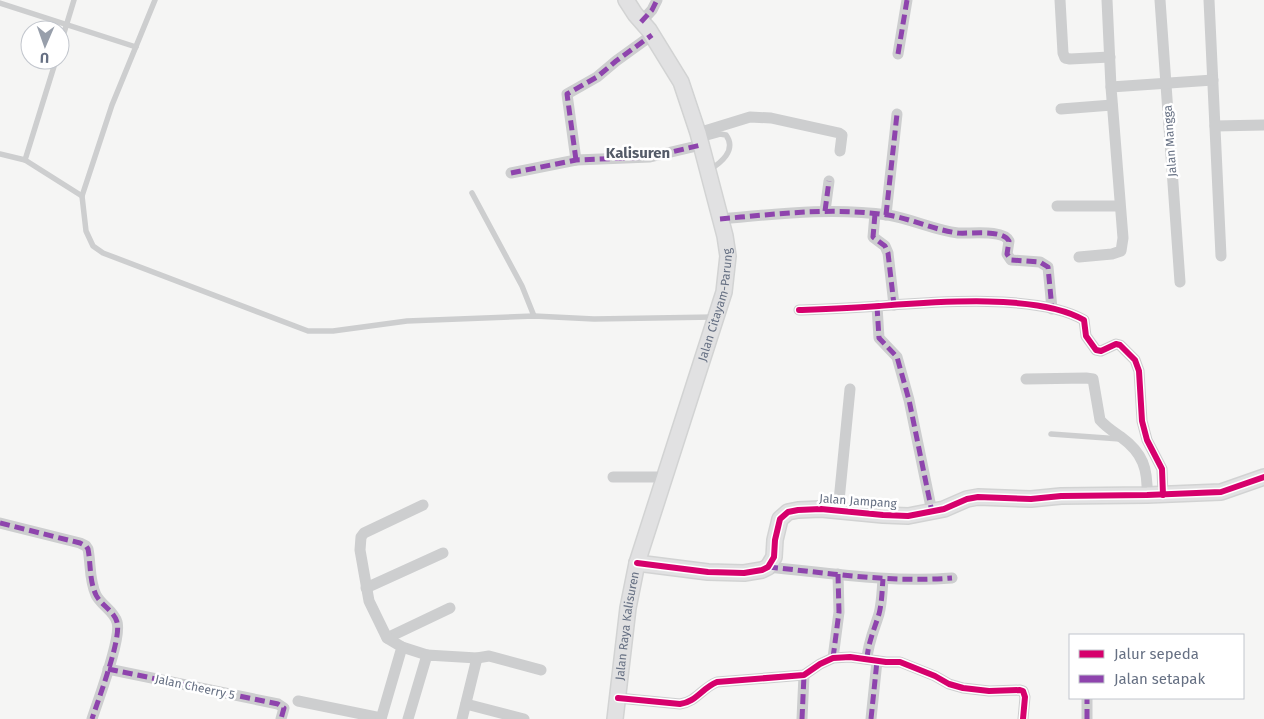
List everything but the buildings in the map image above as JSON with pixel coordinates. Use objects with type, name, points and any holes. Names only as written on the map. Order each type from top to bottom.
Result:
[{"type":"main road","name":"Jalan Citayam-Parung","points":[[626,0],[652,35],[681,82],[700,139],[725,236],[728,256],[724,292],[637,562]]},
{"type":"main road","name":"Jalan Jampang","points":[[768,567],[774,557],[778,524],[784,514],[788,512],[809,509],[908,516],[932,512],[978,497],[1031,499],[1061,496],[1147,496],[1221,492],[1264,477]]},
{"type":"main road","points":[[637,562],[708,572],[744,573],[768,567]]},
{"type":"main road","name":"Jalan Raya Kalisuren","points":[[615,719],[628,608],[637,562]]},
{"type":"street","points":[[641,22],[649,15],[658,0]]},
{"type":"street","points":[[898,54],[907,0]]},
{"type":"street","points":[[1060,0],[1063,53],[1065,58],[1110,57]]},
{"type":"street","points":[[1079,257],[1112,254],[1121,251],[1123,238],[1112,105],[1107,0]]},
{"type":"street","name":"Jalan Mangga","points":[[1160,0],[1180,282]]},
{"type":"street","points":[[1208,0],[1222,256]]},
{"type":"street","points":[[576,160],[567,94],[597,77],[652,35]]},
{"type":"street","points":[[1111,87],[1213,80]]},
{"type":"street","points":[[1061,109],[1112,105]]},
{"type":"street","points":[[894,305],[888,253],[884,246],[873,237],[881,215],[897,114]]},
{"type":"street","points":[[511,173],[576,160],[650,157],[700,139],[750,117],[771,118],[842,135],[840,151]]},
{"type":"street","points":[[1215,126],[1264,125]]},
{"type":"street","points":[[825,211],[829,181]]},
{"type":"street","points":[[1057,206],[1119,206]]},
{"type":"street","points":[[720,219],[804,211],[825,211],[881,215],[951,232],[992,233],[1006,236],[1009,241],[1007,254],[1012,260],[1040,262],[1048,267],[1052,309]]},
{"type":"street","points":[[798,310],[978,302],[1016,303],[1052,309],[1078,316],[1084,320],[1086,336],[1092,346],[1098,351],[1116,344],[1120,345],[1135,360],[1140,371],[1142,421],[1147,440],[1162,469],[1163,495]]},
{"type":"street","points":[[877,306],[879,338],[897,357],[909,400],[932,512]]},
{"type":"street","points":[[1026,379],[1092,378],[1100,420],[1124,439],[1141,456],[1146,470],[1147,496]]},
{"type":"street","points":[[838,511],[850,389]]},
{"type":"street","points":[[613,477],[664,477]]},
{"type":"street","points":[[423,505],[363,534],[360,550],[366,588],[369,601],[387,638],[402,647],[427,654],[477,658],[489,656],[541,670]]},
{"type":"street","points":[[0,523],[80,543],[87,547],[90,578],[96,596],[114,616],[118,630],[92,719]]},
{"type":"street","points":[[366,588],[443,553]]},
{"type":"street","points":[[768,567],[883,579],[952,578]]},
{"type":"street","points":[[833,658],[840,612],[838,574]]},
{"type":"street","points":[[871,719],[872,660],[870,638],[882,598],[883,579]]},
{"type":"street","points":[[387,638],[450,608]]},
{"type":"street","points":[[298,701],[381,719],[402,647]]},
{"type":"street","points":[[408,719],[427,654]]},
{"type":"street","points":[[462,719],[477,658]]},
{"type":"street","points":[[618,698],[659,700],[680,704],[688,703],[710,685],[717,682],[804,675],[833,658],[872,660],[900,662],[948,684],[963,688],[989,691],[1020,690],[1025,697],[1022,719]]},
{"type":"street","name":"Jalan Cheerry 5","points":[[108,669],[282,706],[284,708],[282,719]]},
{"type":"street","points":[[802,719],[804,675]]},
{"type":"street","points":[[1087,699],[1087,719]]},
{"type":"street","points":[[466,704],[524,719]]},
{"type":"lane","points":[[68,20],[74,0]]},
{"type":"lane","points":[[156,0],[112,105],[82,196],[86,231],[97,250],[303,330],[334,331],[407,321],[534,316],[594,319],[716,317]]},
{"type":"lane","points":[[0,3],[54,20]]},
{"type":"lane","points":[[70,25],[136,47]]},
{"type":"lane","points":[[25,160],[53,70]]},
{"type":"lane","points":[[700,139],[720,134],[726,135],[728,138],[728,155],[723,162],[708,171]]},
{"type":"lane","points":[[0,154],[25,160],[82,196]]},
{"type":"lane","points":[[472,193],[522,286],[534,316]]},
{"type":"lane","points":[[1051,434],[1124,439]]},
{"type":"marked path","points":[[641,22],[652,10],[657,0]]},
{"type":"marked path","points":[[898,54],[907,0]]},
{"type":"marked path","points":[[576,160],[567,94],[597,77],[652,35]]},
{"type":"marked path","points":[[886,215],[897,114]]},
{"type":"marked path","points":[[511,173],[576,160],[650,157],[701,145]]},
{"type":"marked path","points":[[825,211],[829,181]]},
{"type":"marked path","points":[[720,219],[825,211],[867,213],[897,217],[949,232],[993,233],[1006,237],[1009,241],[1007,254],[1011,260],[1040,262],[1048,267],[1052,309]]},
{"type":"marked path","points":[[875,214],[873,237],[885,246],[888,253],[894,305]]},
{"type":"marked path","points":[[877,306],[879,338],[897,357],[909,400],[932,512]]},
{"type":"marked path","points":[[0,523],[80,543],[88,549],[91,578],[96,595],[115,618],[118,630],[113,655],[92,719]]},
{"type":"marked path","points":[[768,567],[883,578],[952,578]]},
{"type":"marked path","points":[[833,658],[839,612],[838,574]]},
{"type":"marked path","points":[[867,659],[880,610],[883,579]]},
{"type":"marked path","points":[[871,719],[877,661]]},
{"type":"marked path","points":[[108,669],[278,704],[284,708],[281,719]]},
{"type":"marked path","points":[[802,719],[804,675]]},
{"type":"marked path","points":[[1087,699],[1087,719]]},
{"type":"cycle path","points":[[799,310],[984,301],[1040,306],[1064,311],[1084,320],[1086,336],[1096,350],[1101,351],[1116,344],[1120,345],[1135,360],[1139,371],[1142,421],[1147,440],[1162,469],[1163,495]]},
{"type":"cycle path","points":[[637,563],[708,572],[744,573],[762,570],[768,567],[774,557],[775,540],[780,519],[788,512],[798,510],[821,509],[908,516],[944,509],[967,499],[978,497],[1031,499],[1061,496],[1221,492],[1264,477]]},
{"type":"cycle path","points":[[618,698],[686,703],[717,682],[804,675],[833,658],[850,657],[900,662],[935,676],[949,684],[963,688],[989,691],[1023,691],[1025,697],[1023,719]]},
{"type":"district","name":"Kalisuren","points":[[638,153]]}]
